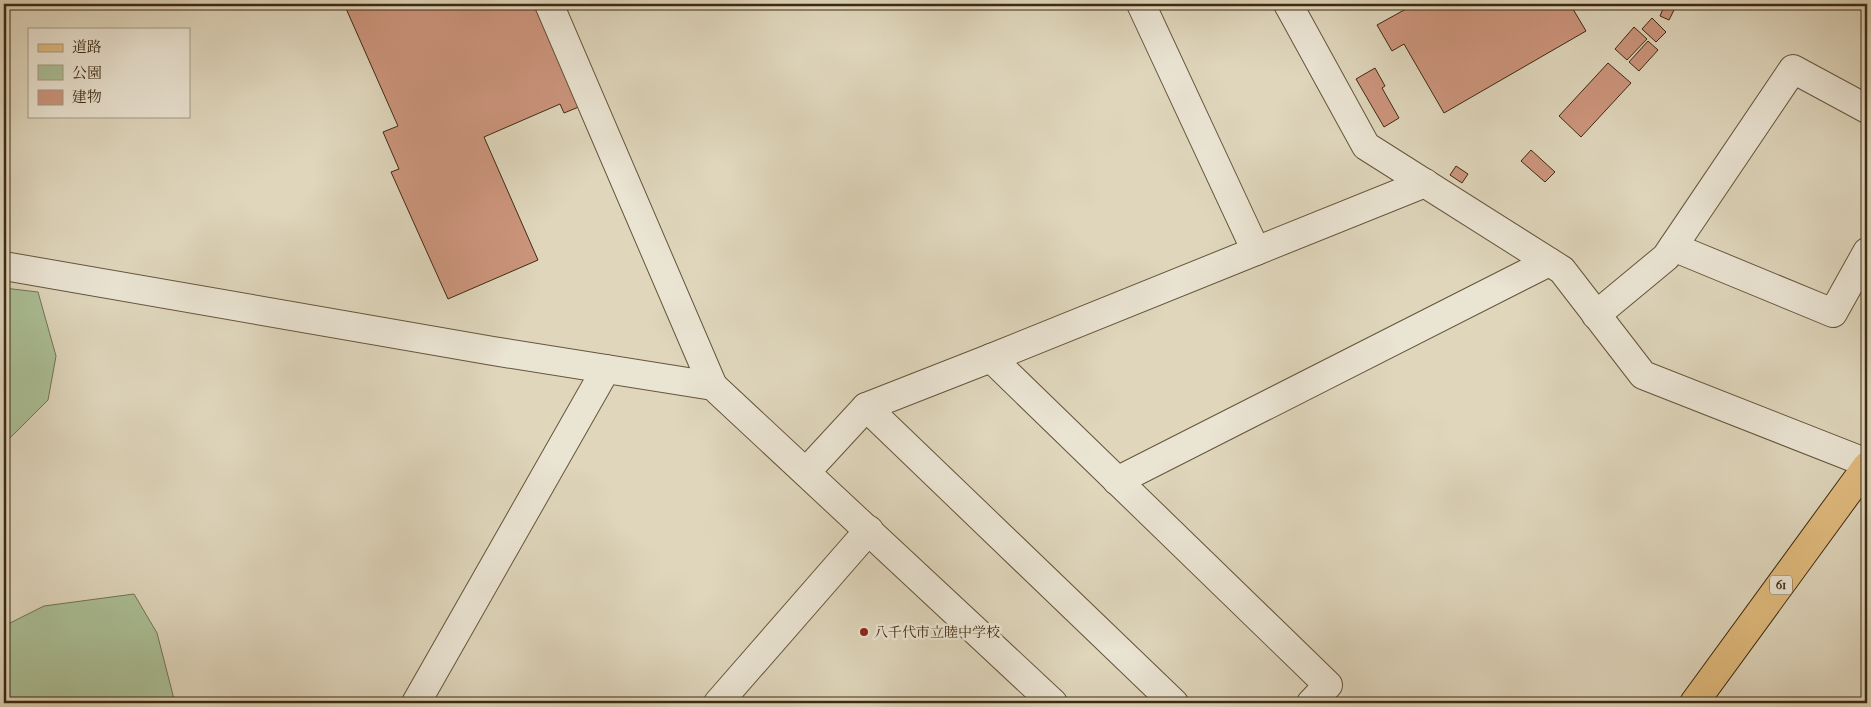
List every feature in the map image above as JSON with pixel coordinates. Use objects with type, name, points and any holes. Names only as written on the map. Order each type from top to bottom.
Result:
[{"type":"main road","name":"61","points":[[1694,703],[1867,465]]},
{"type":"street","points":[[549,4],[713,386],[1053,703]]},
{"type":"street","points":[[1142,4],[1256,251]]},
{"type":"street","points":[[1288,4],[1366,146],[1562,270],[1643,375],[1867,465]]},
{"type":"street","points":[[1596,315],[1666,257],[1793,70],[1867,108]]},
{"type":"street","points":[[806,472],[866,407],[1425,183]]},
{"type":"street","points":[[1673,247],[1833,314],[1867,252]]},
{"type":"street","points":[[1117,480],[1549,262]]},
{"type":"street","points":[[4,266],[713,386]]},
{"type":"street","points":[[991,358],[1328,684],[1310,703]]},
{"type":"street","points":[[416,703],[606,369]]},
{"type":"street","points":[[866,407],[1174,703]]},
{"type":"street","points":[[718,703],[869,530]]},
{"type":"green space","points":[[4,288],[38,292],[56,356],[48,400],[4,444]]},
{"type":"green space","points":[[134,594],[157,633],[175,703],[4,703],[4,626],[44,606]]},
{"type":"building","points":[[344,4],[541,4],[586,104],[564,113],[560,104],[484,137],[538,260],[448,299],[391,172],[399,169],[383,132],[398,126]]},
{"type":"building","points":[[1415,4],[1570,4],[1586,31],[1444,113],[1404,44],[1392,51],[1377,25]]},
{"type":"building","points":[[1665,4],[1677,4],[1669,20],[1660,16]]},
{"type":"building","points":[[1652,18],[1666,32],[1656,42],[1642,29]]},
{"type":"building","points":[[1634,27],[1647,39],[1627,60],[1615,49]]},
{"type":"building","points":[[1648,41],[1658,50],[1639,71],[1629,62]]},
{"type":"building","points":[[1608,63],[1631,83],[1581,137],[1559,116]]},
{"type":"building","points":[[1375,68],[1385,86],[1382,88],[1399,118],[1384,127],[1356,79]]},
{"type":"building","points":[[1531,150],[1555,172],[1545,182],[1521,161]]},
{"type":"building","points":[[1456,166],[1468,174],[1462,183],[1450,175]]},
{"type":"place","name":"八千代市立睦中学校","points":[[864,632]]}]
